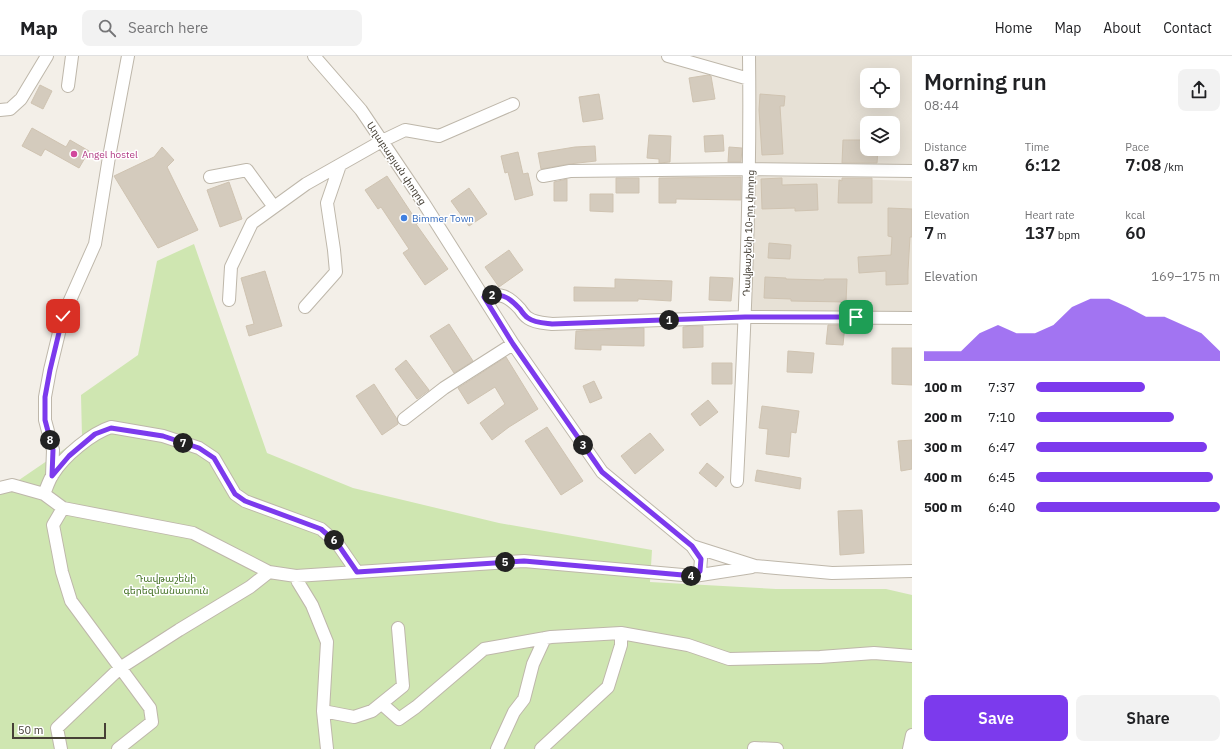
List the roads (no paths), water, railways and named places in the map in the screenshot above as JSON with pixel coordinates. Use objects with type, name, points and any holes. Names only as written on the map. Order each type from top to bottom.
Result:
[{"type":"street","points":[[0,110],[10,109],[21,99],[47,56]]},
{"type":"street","points":[[68,86],[72,56]]},
{"type":"street","points":[[52,476],[53,450],[45,420],[46,390],[63,316],[95,244],[109,157],[128,56]]},
{"type":"street","name":"Աղաբաբյան փողոց","points":[[314,56],[361,110],[484,297],[513,344],[602,472],[692,546],[755,566],[832,573],[912,571]]},
{"type":"street","points":[[668,56],[749,79]]},
{"type":"street","name":"Դավթաշենի 10-րդ փողոց","points":[[737,481],[745,317],[749,169],[749,56]]},
{"type":"street","points":[[229,300],[230,267],[252,223],[306,184],[382,141],[405,130],[439,136],[514,104]]},
{"type":"street","points":[[306,307],[336,272],[327,203],[340,165]]},
{"type":"street","points":[[543,176],[570,171],[749,169],[912,171]]},
{"type":"street","points":[[210,177],[247,170],[274,207]]},
{"type":"street","points":[[484,297],[496,294],[502,295],[518,307],[528,318],[539,323],[552,324],[745,317],[912,318]]},
{"type":"street","points":[[404,419],[444,388],[513,344]]},
{"type":"street","points":[[44,494],[52,476],[69,456],[95,434],[104,429],[111,428],[163,436],[199,448],[214,458],[235,494],[245,501],[321,529],[337,543],[357,572]]},
{"type":"street","points":[[0,488],[12,485],[44,494],[63,508],[194,533],[269,572],[296,576],[524,561],[694,576],[755,566]]},
{"type":"street","points":[[63,508],[53,525],[62,572],[71,601],[150,708],[152,722],[118,749]]},
{"type":"street","points":[[692,546],[701,559],[700,571],[694,576]]},
{"type":"street","points":[[60,749],[57,728],[120,668],[250,587],[269,572]]},
{"type":"street","points":[[296,576],[312,605],[327,642],[322,711],[327,749]]},
{"type":"street","points":[[322,711],[354,717],[372,711],[403,686],[398,628]]},
{"type":"street","points":[[382,704],[399,719],[416,708],[484,649],[545,638],[621,633],[688,645],[729,659],[820,657],[874,653],[912,656]]},
{"type":"street","points":[[541,749],[608,687],[621,645],[621,633]]},
{"type":"street","points":[[498,749],[514,712],[524,699],[533,664],[545,638]]},
{"type":"street","points":[[909,749],[912,735]]},
{"type":"street","points":[[754,748],[776,749]]},
{"type":"place","name":"Angel hostel","points":[[74,154]]},
{"type":"place","name":"Bimmer Town","points":[[404,218]]},
{"type":"park label","name":"Դավթաշենի գերեզմանատուն","points":[[166,584]]}]
